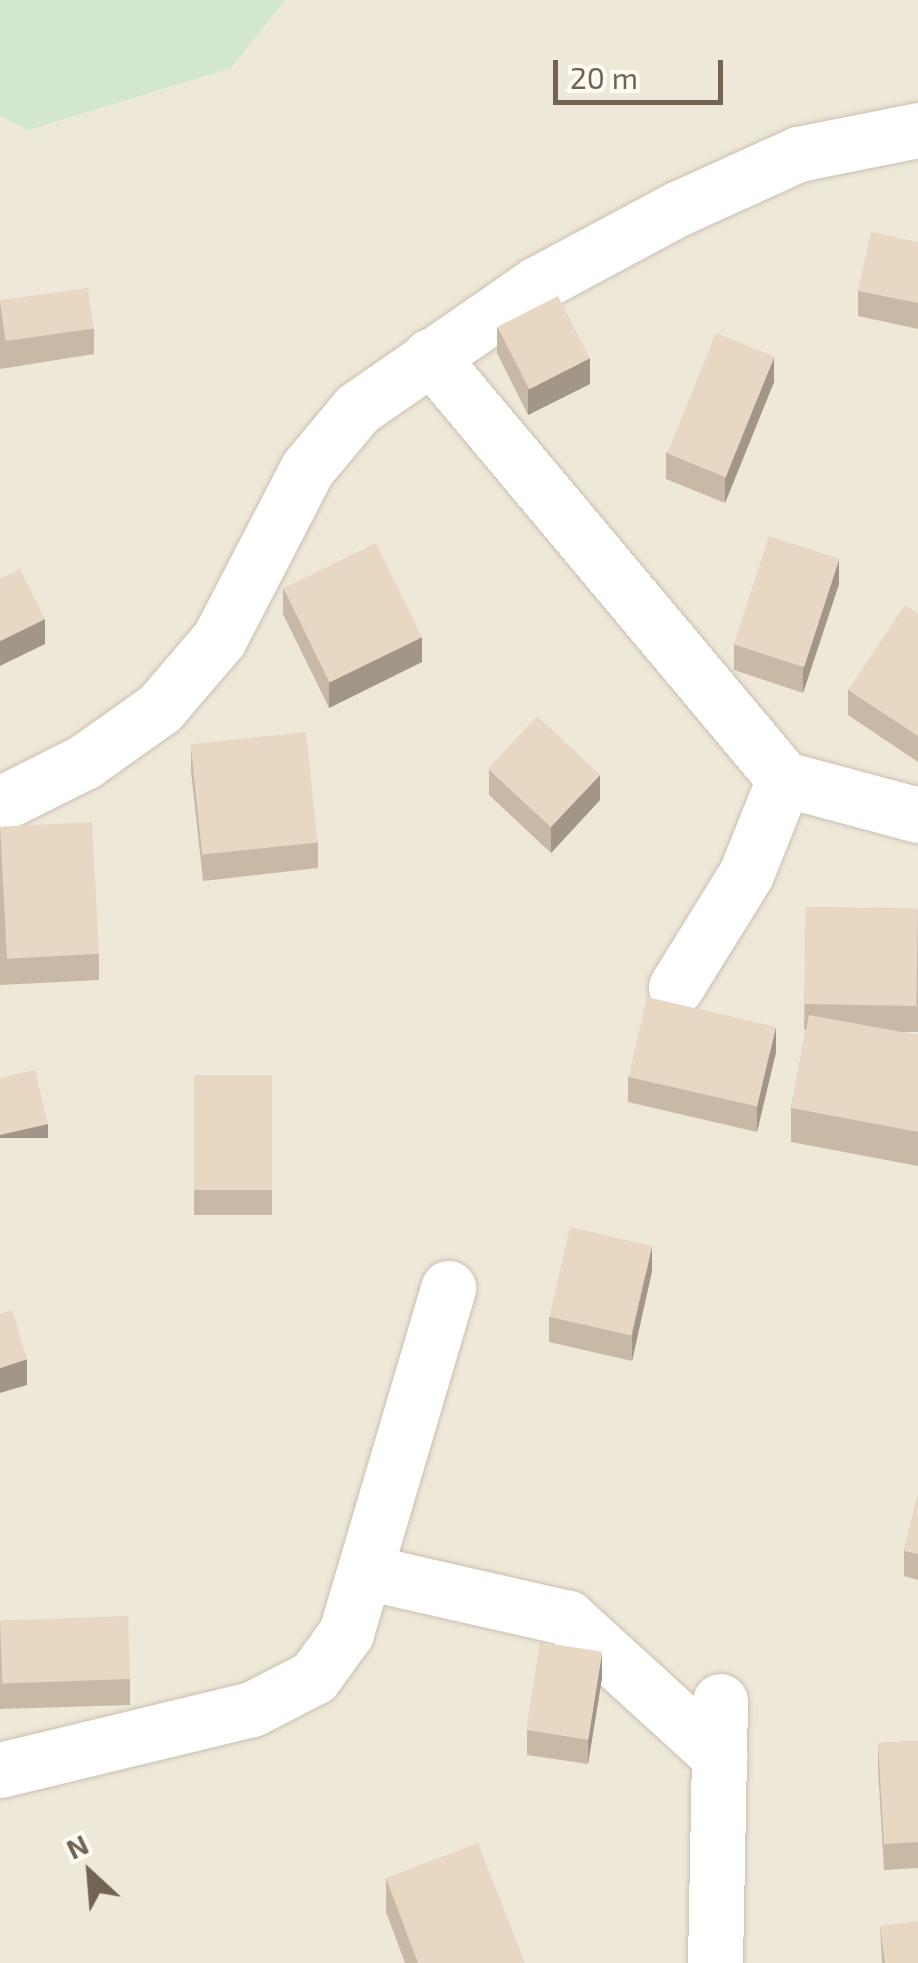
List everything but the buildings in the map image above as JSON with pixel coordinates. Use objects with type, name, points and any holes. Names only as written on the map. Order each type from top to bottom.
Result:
[{"type":"street","points":[[0,804],[84,762],[160,708],[219,639],[307,469],[357,409],[537,284],[677,209],[798,154],[918,130]]},
{"type":"street","points":[[430,356],[784,779],[918,815]]},
{"type":"street","points":[[676,987],[746,874],[784,779]]},
{"type":"street","points":[[0,1770],[252,1709],[314,1677],[346,1633],[448,1288]]},
{"type":"street","points":[[366,1572],[568,1618],[719,1756]]},
{"type":"street","points":[[715,1963],[720,1700]]},
{"type":"shaded area","points":[[0,0],[918,0],[918,1963],[0,1963]]},
{"type":"green space","points":[[0,0],[285,0],[231,68],[28,130],[0,116]]}]
